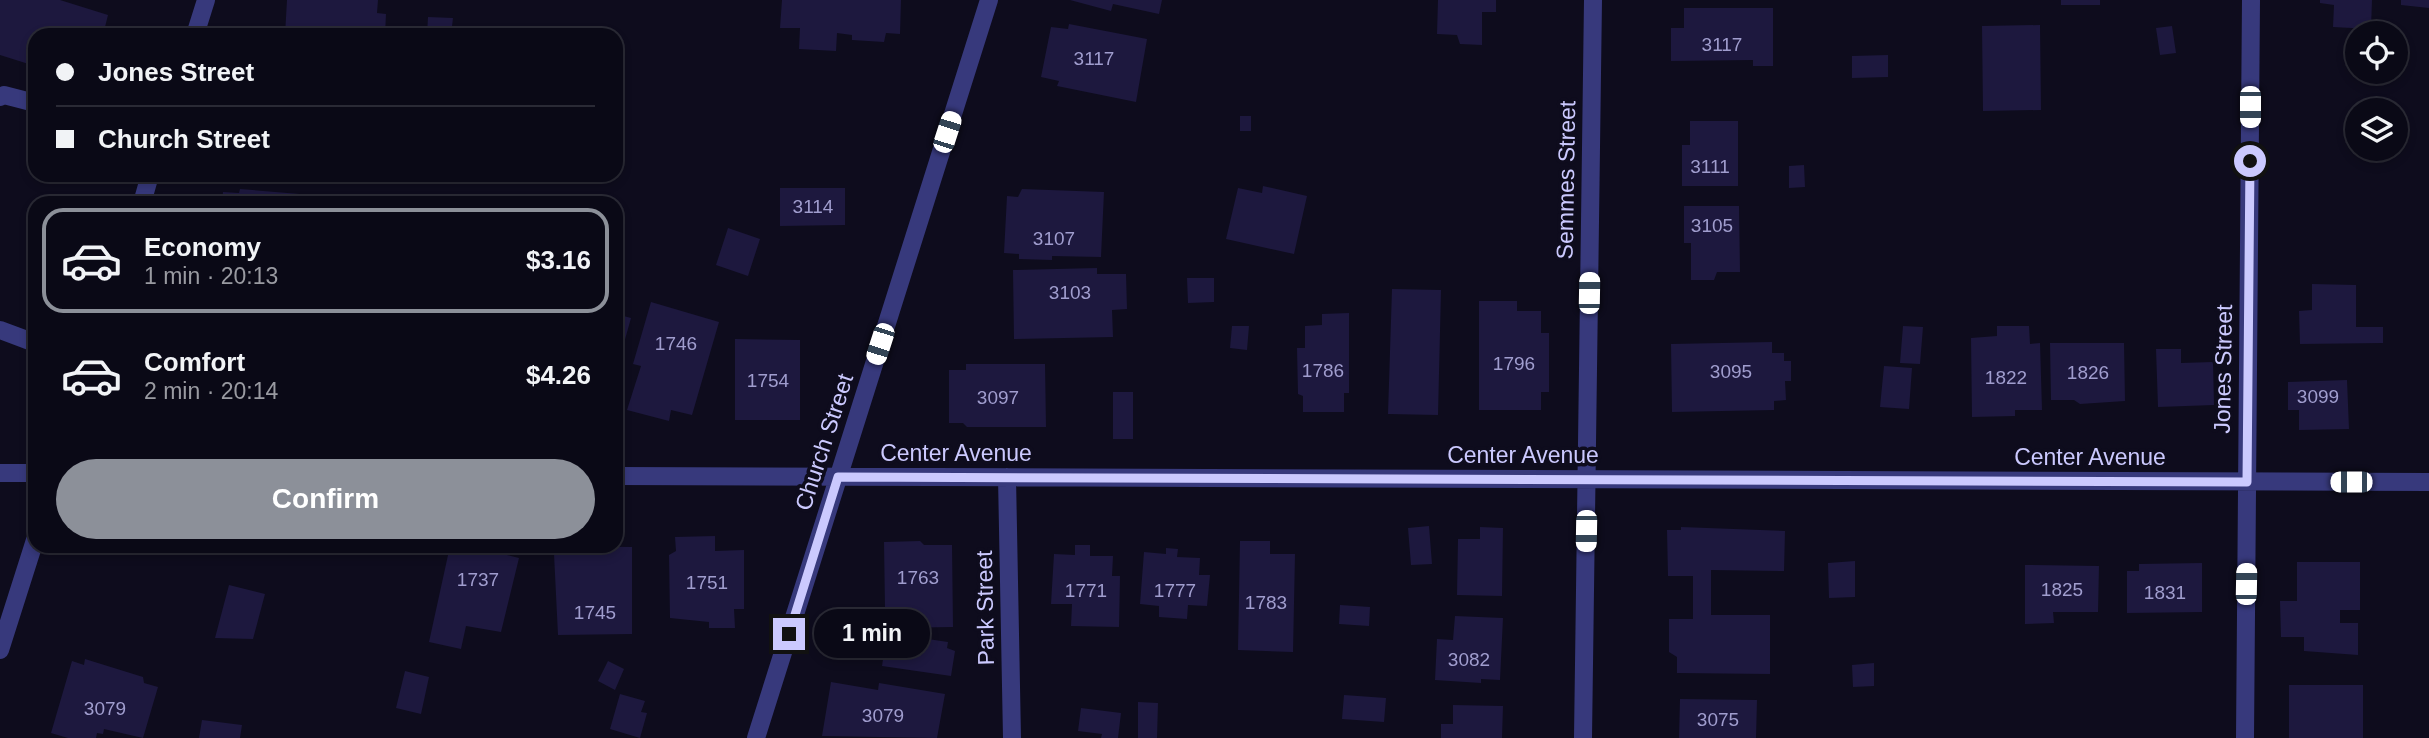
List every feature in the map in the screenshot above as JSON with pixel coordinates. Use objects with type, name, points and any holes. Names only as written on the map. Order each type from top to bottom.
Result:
[{"type":"street","points":[[197,28],[206,0]]},
{"type":"street","name":"Church Street","points":[[756,738],[989,0]]},
{"type":"street","name":"Semmes Street","points":[[1583,738],[1593,0]]},
{"type":"street","name":"Jones Street","points":[[2245,738],[2251,0]]},
{"type":"street","points":[[0,97],[4,95],[28,101]]},
{"type":"street","points":[[0,330],[28,340]]},
{"type":"street","points":[[0,473],[28,473]]},
{"type":"street","name":"Center Avenue","points":[[623,476],[2429,482]]},
{"type":"street","name":"Park Street","points":[[1007,477],[1012,738]]},
{"type":"street","points":[[1,644],[31,553]]},
{"type":"building","points":[[0,0],[60,0],[108,15],[105,28],[28,28],[28,64],[0,55]]},
{"type":"building","points":[[287,0],[378,0],[377,13],[386,14],[385,28],[285,28]]},
{"type":"building","points":[[782,0],[901,0],[900,34],[886,33],[884,42],[852,40],[852,35],[837,33],[836,51],[799,49],[800,28],[780,28]]},
{"type":"building","points":[[1070,0],[1162,0],[1159,14],[1113,4],[1111,11]]},
{"type":"building","points":[[1438,0],[1496,0],[1496,12],[1482,12],[1482,45],[1460,44],[1457,35],[1437,34]]},
{"type":"building","points":[[2061,0],[2100,0],[2100,5],[2061,5]]},
{"type":"building","points":[[2320,0],[2372,0],[2371,21],[2345,21],[2345,28],[2333,27],[2334,5],[2320,3]]},
{"type":"building","points":[[2401,0],[2429,0],[2429,8],[2401,5]]},
{"type":"building","points":[[1684,8],[1773,8],[1773,66],[1753,66],[1753,60],[1671,61],[1671,28],[1684,28]]},
{"type":"building","points":[[428,17],[453,18],[452,28],[427,28]]},
{"type":"building","points":[[1069,24],[1147,39],[1136,102],[1057,86],[1059,81],[1041,77],[1051,27],[1068,29]]},
{"type":"building","points":[[2040,25],[2041,110],[1983,111],[1982,26]]},
{"type":"building","points":[[2172,26],[2176,53],[2160,55],[2156,28]]},
{"type":"building","points":[[1888,55],[1888,77],[1852,78],[1852,56]]},
{"type":"building","points":[[1240,116],[1251,116],[1251,131],[1240,131]]},
{"type":"building","points":[[1690,121],[1738,121],[1738,186],[1682,186],[1682,145],[1690,145]]},
{"type":"building","points":[[1804,165],[1805,187],[1789,188],[1789,166]]},
{"type":"building","points":[[1263,186],[1307,196],[1294,254],[1226,239],[1238,188],[1262,193]]},
{"type":"building","points":[[780,188],[845,188],[845,225],[780,226]]},
{"type":"building","points":[[240,189],[324,196],[223,196],[223,192],[239,193]]},
{"type":"building","points":[[1022,189],[1104,192],[1101,257],[1052,256],[1052,260],[1019,259],[1019,254],[1004,253],[1007,196],[1018,197]]},
{"type":"building","points":[[1684,206],[1739,206],[1740,272],[1717,272],[1714,280],[1691,280],[1691,243],[1684,243]]},
{"type":"building","points":[[728,228],[760,239],[748,276],[716,265]]},
{"type":"building","points":[[1097,268],[1097,274],[1126,274],[1127,309],[1112,310],[1113,337],[1014,339],[1013,270]]},
{"type":"building","points":[[1187,278],[1214,278],[1214,302],[1188,303]]},
{"type":"building","points":[[2312,284],[2356,285],[2356,327],[2383,327],[2383,343],[2300,344],[2299,311],[2312,310]]},
{"type":"building","points":[[1392,289],[1441,290],[1438,415],[1388,414]]},
{"type":"building","points":[[1479,301],[1517,301],[1517,311],[1541,311],[1541,333],[1549,333],[1549,392],[1541,392],[1541,410],[1479,410]]},
{"type":"building","points":[[651,302],[719,322],[692,415],[671,410],[669,421],[627,410],[641,366],[633,364]]},
{"type":"building","points":[[1349,313],[1349,393],[1344,393],[1344,412],[1303,412],[1303,396],[1298,394],[1297,348],[1305,348],[1305,326],[1322,325],[1322,314]]},
{"type":"building","points":[[623,316],[631,318],[623,347]]},
{"type":"building","points":[[1232,326],[1249,326],[1247,350],[1230,348]]},
{"type":"building","points":[[1903,326],[1923,327],[1920,364],[1900,363]]},
{"type":"building","points":[[1997,326],[2029,326],[2030,344],[2040,343],[2042,410],[2015,410],[2015,416],[1972,417],[1971,338],[1997,336]]},
{"type":"building","points":[[735,339],[800,340],[800,420],[735,420]]},
{"type":"building","points":[[1772,342],[1772,353],[1784,353],[1784,361],[1791,361],[1791,381],[1785,381],[1786,400],[1774,401],[1774,410],[1672,412],[1671,344]]},
{"type":"building","points":[[2050,343],[2124,343],[2125,401],[2080,404],[2074,400],[2051,400]]},
{"type":"building","points":[[2156,349],[2181,349],[2181,363],[2213,362],[2214,405],[2158,407]]},
{"type":"building","points":[[966,364],[1045,364],[1046,427],[967,427],[963,423],[949,423],[949,370],[966,370]]},
{"type":"building","points":[[1884,366],[1912,368],[1909,409],[1880,407]]},
{"type":"building","points":[[2347,380],[2349,429],[2299,430],[2299,410],[2288,410],[2288,382]]},
{"type":"building","points":[[1113,392],[1133,392],[1133,439],[1113,439]]},
{"type":"building","points":[[1429,526],[1432,564],[1411,565],[1408,528]]},
{"type":"building","points":[[1480,527],[1503,528],[1502,596],[1457,595],[1458,539],[1480,539]]},
{"type":"building","points":[[1681,527],[1785,531],[1784,571],[1711,570],[1711,615],[1770,615],[1770,674],[1677,673],[1677,657],[1669,652],[1669,619],[1693,619],[1693,576],[1668,576],[1667,530],[1681,530]]},
{"type":"building","points":[[715,536],[715,551],[744,550],[744,609],[734,609],[735,628],[709,628],[709,622],[670,618],[669,555],[676,551],[675,537]]},
{"type":"building","points":[[920,541],[924,545],[952,545],[953,627],[890,628],[890,609],[885,609],[884,542]]},
{"type":"building","points":[[1240,541],[1270,541],[1270,554],[1295,554],[1293,652],[1238,650]]},
{"type":"building","points":[[1075,545],[1090,545],[1090,556],[1113,556],[1112,576],[1120,576],[1119,627],[1071,626],[1072,604],[1051,604],[1054,554],[1075,555]]},
{"type":"building","points":[[623,547],[632,547],[632,634],[558,635],[554,554],[623,553]]},
{"type":"building","points":[[1166,548],[1178,549],[1177,557],[1200,558],[1199,575],[1210,575],[1207,606],[1188,605],[1187,619],[1159,617],[1159,606],[1140,604],[1144,552],[1166,554]]},
{"type":"building","points":[[448,553],[498,553],[519,558],[501,632],[466,626],[461,649],[429,642]]},
{"type":"building","points":[[1855,561],[1855,597],[1829,598],[1828,563]]},
{"type":"building","points":[[2297,562],[2360,562],[2360,610],[2340,610],[2340,623],[2358,623],[2358,655],[2304,651],[2304,637],[2281,637],[2280,601],[2297,601]]},
{"type":"building","points":[[2202,563],[2202,612],[2127,613],[2127,571],[2139,571],[2139,564]]},
{"type":"building","points":[[2025,565],[2099,566],[2098,612],[2053,612],[2054,623],[2025,624]]},
{"type":"building","points":[[229,585],[265,594],[253,639],[215,638]]},
{"type":"building","points":[[1340,605],[1370,607],[1369,626],[1339,624]]},
{"type":"building","points":[[1455,616],[1503,618],[1500,680],[1481,679],[1481,683],[1435,680],[1437,639],[1453,640]]},
{"type":"building","points":[[887,633],[948,642],[947,648],[955,651],[951,676],[882,666]]},
{"type":"building","points":[[85,659],[143,677],[144,683],[158,687],[143,738],[104,729],[103,734],[97,733],[96,738],[68,738],[51,733],[72,661],[84,665]]},
{"type":"building","points":[[608,661],[624,669],[615,690],[598,681]]},
{"type":"building","points":[[1874,663],[1874,686],[1853,687],[1852,665]]},
{"type":"building","points":[[405,671],[429,677],[421,714],[396,708]]},
{"type":"building","points":[[831,682],[878,690],[879,683],[945,694],[937,738],[822,736]]},
{"type":"building","points":[[2289,685],[2363,685],[2363,738],[2289,738]]},
{"type":"building","points":[[620,694],[645,701],[641,712],[647,713],[640,738],[610,729]]},
{"type":"building","points":[[1344,695],[1386,698],[1384,722],[1342,719]]},
{"type":"building","points":[[1680,699],[1757,700],[1756,738],[1679,738]]},
{"type":"building","points":[[1138,702],[1158,703],[1157,738],[1138,738]]},
{"type":"building","points":[[1453,705],[1503,706],[1502,738],[1441,738],[1441,724],[1453,724]]},
{"type":"building","points":[[1081,708],[1121,713],[1118,738],[1101,738],[1102,734],[1078,731]]},
{"type":"building","points":[[202,720],[242,725],[240,738],[199,738]]},
{"type":"route","points":[[789,634],[838,477],[2247,482],[2250,161]]}]
